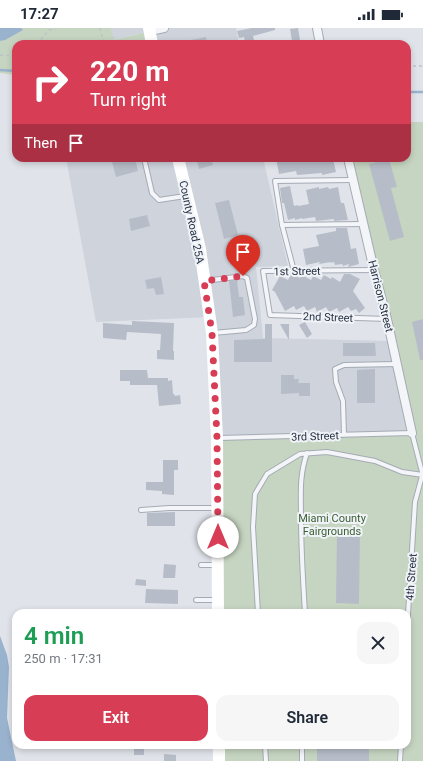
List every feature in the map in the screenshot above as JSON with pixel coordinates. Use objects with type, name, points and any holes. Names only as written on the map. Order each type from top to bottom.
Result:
[{"type":"main road","points":[[149,30],[151,40]]},
{"type":"main road","name":"County Road 25A","points":[[179,162],[200,250],[212,333],[217,438],[218,609]]},
{"type":"main road","points":[[219,749],[219,761]]},
{"type":"street","points":[[149,30],[164,28]]},
{"type":"street","points":[[317,28],[319,40]]},
{"type":"street","name":"Harrison Street","points":[[349,162],[387,319],[412,433]]},
{"type":"lane","points":[[145,162],[152,193],[159,200],[187,196]]},
{"type":"lane","points":[[294,271],[282,225],[275,181],[352,180]]},
{"type":"lane","points":[[282,225],[363,224]]},
{"type":"lane","name":"1st Street","points":[[270,315],[263,272],[374,270]]},
{"type":"lane","points":[[204,281],[243,276],[247,278],[255,319],[254,325],[246,330],[212,333]]},
{"type":"lane","name":"2nd Street","points":[[270,315],[387,319]]},
{"type":"lane","points":[[344,435],[343,401],[336,382],[335,369],[344,365],[397,364]]},
{"type":"lane","points":[[258,609],[253,527],[256,494],[267,474],[300,454],[327,452],[376,461],[402,472],[423,476],[412,433]]},
{"type":"lane","name":"3rd Street","points":[[217,438],[412,433]]},
{"type":"lane","points":[[305,609],[301,551],[300,482],[302,467],[307,453]]},
{"type":"lane","name":"4th Street","points":[[407,609],[415,502],[423,476]]},
{"type":"lane","points":[[141,510],[217,508]]},
{"type":"lane","points":[[201,565],[218,565]]},
{"type":"lane","points":[[196,600],[218,600]]},
{"type":"lane","points":[[265,749],[266,761]]},
{"type":"lane","points":[[302,749],[302,761]]},
{"type":"lane","points":[[400,761],[401,749]]},
{"type":"path","points":[[40,40],[48,30],[55,28]]},
{"type":"path","points":[[100,28],[103,40]]},
{"type":"path","points":[[0,55],[12,56]]},
{"type":"path","points":[[411,66],[423,66]]},
{"type":"shaded area","points":[[111,28],[236,28],[238,40],[151,40],[150,31],[113,40]]},
{"type":"shaded area","points":[[67,162],[264,162],[288,266],[256,267],[263,338],[392,341],[412,433],[217,438],[210,317],[96,322]]},
{"type":"green space","points":[[0,28],[111,28],[114,40],[12,40],[12,74],[0,73]]},
{"type":"green space","points":[[150,31],[151,40],[114,40]]},
{"type":"green space","name":"Miami County Fairgrounds","points":[[411,122],[423,122],[423,761],[219,761],[219,749],[411,749],[411,609],[218,609],[217,438],[412,433],[349,162],[411,162]]},
{"type":"water","points":[[0,28],[21,28],[23,30],[5,40],[0,41]]},
{"type":"water","points":[[0,636],[7,655],[9,667],[7,718],[12,749],[13,749],[16,761],[0,761]]},
{"type":"building","points":[[252,28],[275,28],[275,30],[253,36],[254,40],[245,40],[244,37],[239,38],[237,31]]},
{"type":"building","points":[[298,28],[300,40],[292,40],[290,29]]},
{"type":"building","points":[[206,37],[206,40],[191,40]]},
{"type":"building","points":[[112,162],[136,162],[138,171],[116,177]]},
{"type":"building","points":[[197,162],[212,162],[213,165],[199,169]]},
{"type":"building","points":[[277,162],[334,162],[336,172],[322,175],[322,173],[297,175],[296,171],[279,174]]},
{"type":"building","points":[[377,162],[390,162],[397,187],[391,188],[404,237],[390,241],[369,164]]},
{"type":"building","points":[[290,186],[294,206],[309,204],[306,190],[319,187],[319,189],[328,187],[329,189],[338,187],[341,203],[344,203],[348,220],[334,221],[334,219],[316,221],[315,217],[295,220],[295,218],[288,220],[284,203],[282,203],[280,188]]},
{"type":"building","points":[[229,200],[238,235],[224,239],[215,203]]},
{"type":"building","points":[[147,215],[150,226],[131,231],[129,219]]},
{"type":"building","points":[[336,228],[347,228],[351,249],[356,248],[359,264],[348,267],[349,264],[343,266],[342,264],[335,265],[334,262],[319,264],[320,262],[306,265],[303,249],[319,246],[316,235],[336,231]]},
{"type":"building","points":[[291,274],[300,278],[302,275],[311,280],[313,276],[321,280],[324,275],[331,279],[332,277],[340,282],[344,274],[350,274],[360,279],[353,291],[365,308],[359,313],[356,309],[351,311],[348,307],[339,312],[337,308],[329,312],[326,307],[317,312],[315,307],[307,311],[304,306],[296,310],[294,306],[285,311],[275,292],[272,290],[280,276],[288,280]]},
{"type":"building","points":[[161,277],[164,294],[156,295],[154,288],[147,289],[145,280]]},
{"type":"building","points":[[237,280],[239,297],[243,297],[245,315],[233,317],[229,281]]},
{"type":"building","points":[[423,319],[423,360],[420,360],[412,322]]},
{"type":"building","points":[[132,321],[174,323],[174,360],[157,359],[157,350],[160,350],[161,334],[127,332],[126,340],[103,338],[103,323],[132,325]]},
{"type":"building","points":[[305,322],[312,334],[307,338],[299,325]]},
{"type":"building","points":[[265,324],[272,324],[272,362],[234,362],[234,340],[265,339]]},
{"type":"building","points":[[280,324],[289,324],[289,340]]},
{"type":"building","points":[[343,343],[375,343],[376,356],[343,356]]},
{"type":"building","points":[[375,369],[375,403],[357,403],[357,370]]},
{"type":"building","points":[[120,370],[147,370],[148,378],[168,378],[168,381],[172,380],[173,394],[175,396],[180,395],[181,404],[159,406],[157,385],[130,385],[130,381],[120,381]]},
{"type":"building","points":[[281,375],[294,375],[294,379],[299,379],[298,383],[310,383],[310,396],[299,396],[299,393],[281,394]]},
{"type":"building","points":[[163,460],[178,460],[178,470],[174,470],[174,495],[162,494],[162,491],[146,490],[146,482],[163,482]]},
{"type":"building","points":[[175,512],[175,526],[147,526],[147,513]]},
{"type":"building","points":[[337,533],[360,533],[359,604],[336,603]]},
{"type":"building","points":[[164,564],[176,565],[175,578],[163,578]]},
{"type":"building","points":[[136,579],[146,580],[146,586],[135,585]]},
{"type":"building","points":[[146,589],[178,590],[178,604],[145,603]]},
{"type":"building","points":[[134,749],[144,749],[144,755],[134,755]]},
{"type":"building","points":[[317,749],[369,749],[369,761],[317,761]]},
{"type":"building","points":[[164,754],[176,755],[176,761],[164,761]]},
{"type":"waterway","points":[[0,70],[12,71]]},
{"type":"waterway","points":[[411,92],[423,92]]},
{"type":"route","points":[[218,537],[217,438],[212,333],[204,281],[243,276]]}]
